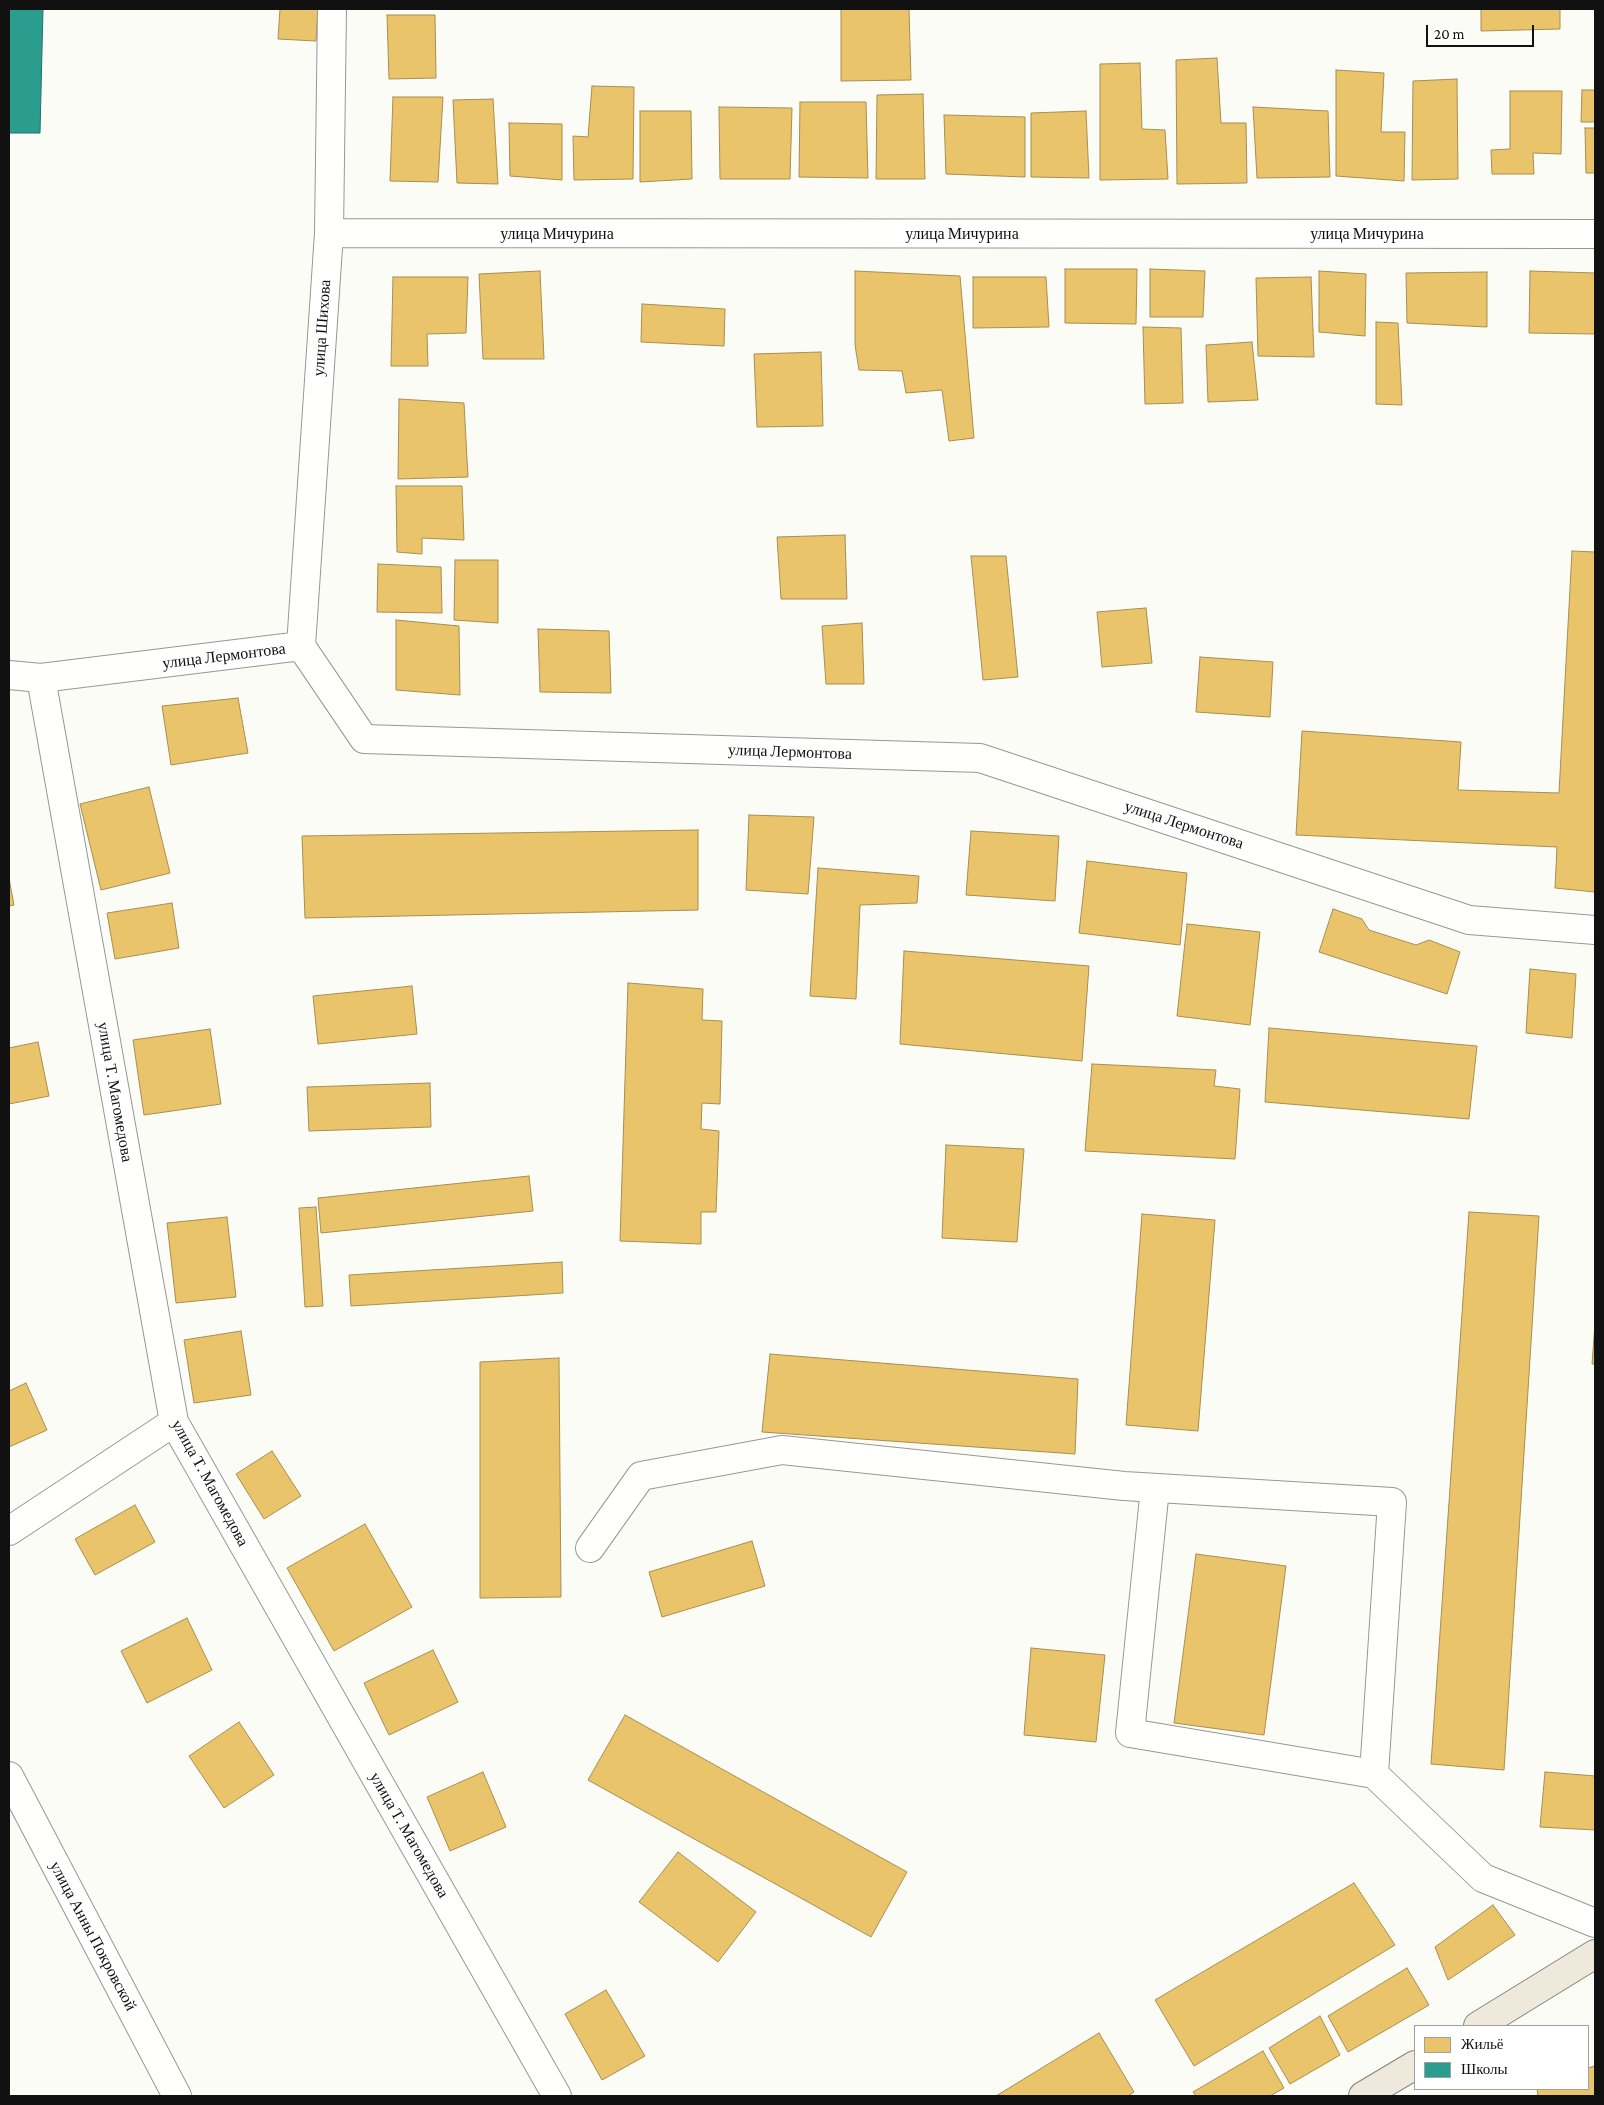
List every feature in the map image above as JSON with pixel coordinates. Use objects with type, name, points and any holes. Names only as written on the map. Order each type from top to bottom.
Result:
[{"type":"main road","points":[[1480,2025],[1595,1954]]},
{"type":"main road","points":[[1364,2096],[1414,2065]]},
{"type":"street","name":"улица Шихова","points":[[301,646],[329,234],[332,9]]},
{"type":"street","name":"улица Мичурина","points":[[329,234],[1595,234]]},
{"type":"street","name":"улица Лермонтова","points":[[9,675],[41,678],[301,646],[364,738],[980,758],[1469,920],[1595,930]]},
{"type":"street","name":"улица Т. Магомедова","points":[[41,678],[174,1422],[557,2096]]},
{"type":"street","points":[[9,1531],[174,1422]]},
{"type":"street","points":[[590,1548],[641,1476],[782,1450],[1155,1488],[1392,1502],[1374,1774]]},
{"type":"street","points":[[1155,1488],[1130,1733],[1374,1774],[1483,1878],[1595,1923]]},
{"type":"street","name":"улица Анны Покровской","points":[[9,1776],[177,2096]]},
{"type":"building: Жильё","points":[[280,9],[318,9],[316,41],[278,39]]},
{"type":"building: Жильё","points":[[841,9],[909,9],[911,80],[841,81]]},
{"type":"building: Жильё","points":[[1481,9],[1560,9],[1560,29],[1481,31]]},
{"type":"building: Жильё","points":[[387,15],[435,15],[436,78],[389,79]]},
{"type":"building: Жильё","points":[[1217,58],[1221,123],[1246,123],[1247,183],[1177,184],[1176,60]]},
{"type":"building: Жильё","points":[[1140,63],[1142,129],[1165,130],[1168,179],[1100,180],[1100,64]]},
{"type":"building: Жильё","points":[[1336,70],[1384,73],[1381,132],[1405,132],[1404,181],[1336,176]]},
{"type":"building: Жильё","points":[[1457,79],[1458,179],[1412,180],[1413,81]]},
{"type":"building: Жильё","points":[[592,86],[634,87],[633,179],[574,180],[573,136],[588,137]]},
{"type":"building: Жильё","points":[[1582,90],[1595,90],[1595,122],[1581,122]]},
{"type":"building: Жильё","points":[[1510,91],[1562,91],[1561,154],[1533,153],[1534,174],[1492,174],[1491,150],[1510,149]]},
{"type":"building: Жильё","points":[[923,94],[925,179],[876,179],[877,95]]},
{"type":"building: Жильё","points":[[393,97],[443,97],[438,182],[390,181]]},
{"type":"building: Жильё","points":[[493,99],[498,184],[457,183],[453,100]]},
{"type":"building: Жильё","points":[[800,102],[866,102],[868,178],[799,177]]},
{"type":"building: Жильё","points":[[719,107],[792,108],[790,179],[720,179]]},
{"type":"building: Жильё","points":[[1253,107],[1328,111],[1330,177],[1257,178]]},
{"type":"building: Жильё","points":[[640,111],[691,111],[692,179],[640,182]]},
{"type":"building: Жильё","points":[[1086,111],[1089,178],[1031,177],[1031,113]]},
{"type":"building: Жильё","points":[[944,115],[1025,117],[1025,177],[946,174]]},
{"type":"building: Жильё","points":[[509,123],[562,124],[562,180],[510,176]]},
{"type":"building: Жильё","points":[[1585,128],[1595,128],[1595,173],[1586,173]]},
{"type":"building: Жильё","points":[[1065,269],[1137,269],[1136,324],[1065,323]]},
{"type":"building: Жильё","points":[[1150,269],[1205,271],[1203,317],[1150,317]]},
{"type":"building: Жильё","points":[[540,271],[544,359],[483,359],[479,274]]},
{"type":"building: Жильё","points":[[855,271],[960,276],[974,438],[949,441],[942,390],[906,393],[902,371],[859,370],[855,345]]},
{"type":"building: Жильё","points":[[1319,271],[1366,274],[1365,336],[1319,332]]},
{"type":"building: Жильё","points":[[1530,271],[1595,273],[1595,334],[1529,333]]},
{"type":"building: Жильё","points":[[1487,272],[1487,327],[1407,323],[1406,273]]},
{"type":"building: Жильё","points":[[393,277],[468,277],[466,333],[427,334],[428,366],[391,366]]},
{"type":"building: Жильё","points":[[973,277],[1046,277],[1049,327],[973,328]]},
{"type":"building: Жильё","points":[[1311,277],[1314,357],[1258,356],[1256,278]]},
{"type":"building: Жильё","points":[[642,304],[725,309],[724,346],[641,342]]},
{"type":"building: Жильё","points":[[1376,322],[1398,323],[1402,405],[1376,404]]},
{"type":"building: Жильё","points":[[1143,327],[1181,328],[1183,403],[1145,404]]},
{"type":"building: Жильё","points":[[1252,342],[1258,400],[1208,402],[1206,345]]},
{"type":"building: Жильё","points":[[821,352],[823,426],[757,427],[754,354]]},
{"type":"building: Жильё","points":[[399,399],[464,403],[468,477],[398,479]]},
{"type":"building: Жильё","points":[[396,486],[462,486],[464,540],[422,538],[422,554],[397,552]]},
{"type":"building: Жильё","points":[[845,535],[847,599],[781,599],[777,537]]},
{"type":"building: Жильё","points":[[1572,551],[1595,552],[1595,892],[1555,888],[1557,847],[1296,835],[1302,731],[1461,742],[1458,790],[1559,793]]},
{"type":"building: Жильё","points":[[971,556],[1006,556],[1018,677],[983,680]]},
{"type":"building: Жильё","points":[[455,560],[498,560],[498,623],[454,620]]},
{"type":"building: Жильё","points":[[378,564],[441,567],[442,613],[377,612]]},
{"type":"building: Жильё","points":[[1146,608],[1152,663],[1102,667],[1097,612]]},
{"type":"building: Жильё","points":[[396,620],[459,626],[460,695],[396,690]]},
{"type":"building: Жильё","points":[[862,623],[864,684],[826,684],[822,626]]},
{"type":"building: Жильё","points":[[538,629],[609,631],[611,693],[540,692]]},
{"type":"building: Жильё","points":[[1200,657],[1273,662],[1270,717],[1196,712]]},
{"type":"building: Жильё","points":[[238,698],[248,753],[171,765],[162,706]]},
{"type":"building: Жильё","points":[[149,787],[170,873],[101,890],[80,804]]},
{"type":"building: Жильё","points":[[749,815],[814,817],[808,894],[746,890]]},
{"type":"building: Жильё","points":[[698,830],[698,910],[305,918],[302,836]]},
{"type":"building: Жильё","points":[[971,831],[1059,836],[1055,901],[966,895]]},
{"type":"building: Жильё","points":[[1087,861],[1187,873],[1180,945],[1079,933]]},
{"type":"building: Жильё","points":[[818,868],[919,876],[917,903],[860,905],[856,999],[810,996]]},
{"type":"building: Жильё","points":[[9,878],[14,905],[9,906]]},
{"type":"building: Жильё","points":[[172,903],[179,948],[115,959],[107,913]]},
{"type":"building: Жильё","points":[[1333,909],[1362,919],[1369,930],[1416,945],[1429,940],[1460,952],[1447,994],[1319,952]]},
{"type":"building: Жильё","points":[[1187,924],[1260,932],[1250,1025],[1177,1016]]},
{"type":"building: Жильё","points":[[904,951],[1089,966],[1082,1061],[900,1044]]},
{"type":"building: Жильё","points":[[1530,969],[1576,974],[1572,1038],[1526,1033]]},
{"type":"building: Жильё","points":[[628,983],[703,989],[702,1020],[722,1021],[720,1104],[702,1103],[701,1129],[719,1131],[716,1212],[701,1212],[701,1244],[620,1241]]},
{"type":"building: Жильё","points":[[412,986],[417,1034],[318,1044],[313,996]]},
{"type":"building: Жильё","points":[[1269,1028],[1477,1046],[1469,1119],[1265,1102]]},
{"type":"building: Жильё","points":[[210,1029],[221,1104],[144,1115],[133,1040]]},
{"type":"building: Жильё","points":[[38,1042],[49,1096],[9,1104],[9,1048]]},
{"type":"building: Жильё","points":[[1092,1064],[1216,1070],[1214,1086],[1240,1089],[1235,1159],[1085,1151]]},
{"type":"building: Жильё","points":[[430,1083],[431,1127],[309,1131],[307,1087]]},
{"type":"building: Жильё","points":[[946,1145],[1024,1149],[1017,1242],[942,1238]]},
{"type":"building: Жильё","points":[[529,1176],[533,1211],[321,1233],[318,1198]]},
{"type":"building: Жильё","points":[[316,1207],[323,1306],[305,1307],[299,1208]]},
{"type":"building: Жильё","points":[[1469,1212],[1539,1216],[1504,1770],[1431,1764]]},
{"type":"building: Жильё","points":[[1142,1214],[1215,1220],[1198,1431],[1126,1425]]},
{"type":"building: Жильё","points":[[227,1217],[236,1297],[176,1303],[167,1223]]},
{"type":"building: Жильё","points":[[562,1262],[563,1293],[351,1306],[349,1275]]},
{"type":"building: Жильё","points":[[1595,1324],[1595,1364],[1592,1364]]},
{"type":"building: Жильё","points":[[241,1331],[251,1395],[194,1403],[184,1340]]},
{"type":"building: Жильё","points":[[770,1354],[1078,1379],[1075,1454],[762,1432]]},
{"type":"building: Жильё","points":[[559,1358],[561,1597],[480,1598],[480,1362]]},
{"type":"building: Жильё","points":[[26,1383],[47,1430],[9,1447],[9,1391]]},
{"type":"building: Жильё","points":[[272,1451],[301,1496],[264,1519],[236,1474]]},
{"type":"building: Жильё","points":[[135,1505],[155,1542],[95,1575],[75,1539]]},
{"type":"building: Жильё","points":[[365,1524],[412,1607],[334,1651],[287,1568]]},
{"type":"building: Жильё","points":[[752,1541],[765,1586],[662,1617],[649,1572]]},
{"type":"building: Жильё","points":[[1196,1554],[1286,1566],[1264,1735],[1174,1723]]},
{"type":"building: Жильё","points":[[187,1618],[212,1670],[147,1703],[121,1651]]},
{"type":"building: Жильё","points":[[1031,1648],[1105,1655],[1096,1742],[1024,1735]]},
{"type":"building: Жильё","points":[[433,1650],[458,1702],[389,1735],[364,1683]]},
{"type":"building: Жильё","points":[[625,1715],[907,1872],[871,1937],[588,1780]]},
{"type":"building: Жильё","points":[[239,1722],[274,1775],[224,1808],[189,1756]]},
{"type":"building: Жильё","points":[[483,1772],[506,1827],[450,1851],[427,1797]]},
{"type":"building: Жильё","points":[[1545,1772],[1595,1776],[1595,1830],[1540,1827]]},
{"type":"building: Жильё","points":[[678,1852],[756,1912],[718,1962],[639,1902]]},
{"type":"building: Жильё","points":[[1354,1883],[1395,1945],[1194,2066],[1155,2000]]},
{"type":"building: Жильё","points":[[1493,1905],[1515,1935],[1448,1980],[1435,1947]]},
{"type":"building: Жильё","points":[[1407,1968],[1429,2005],[1348,2052],[1328,2016]]},
{"type":"building: Жильё","points":[[606,1990],[645,2056],[602,2080],[565,2014]]},
{"type":"building: Жильё","points":[[1320,2016],[1340,2055],[1290,2084],[1269,2048]]},
{"type":"building: Жильё","points":[[1099,2033],[1134,2092],[1128,2096],[996,2096]]},
{"type":"building: Жильё","points":[[1263,2051],[1284,2088],[1270,2096],[1196,2096],[1193,2092]]},
{"type":"building: Жильё","points":[[1595,2066],[1595,2096],[1538,2096],[1537,2090],[1589,2090],[1589,2068]]},
{"type":"building: Школы","points":[[9,9],[43,9],[40,133],[9,133]]}]
